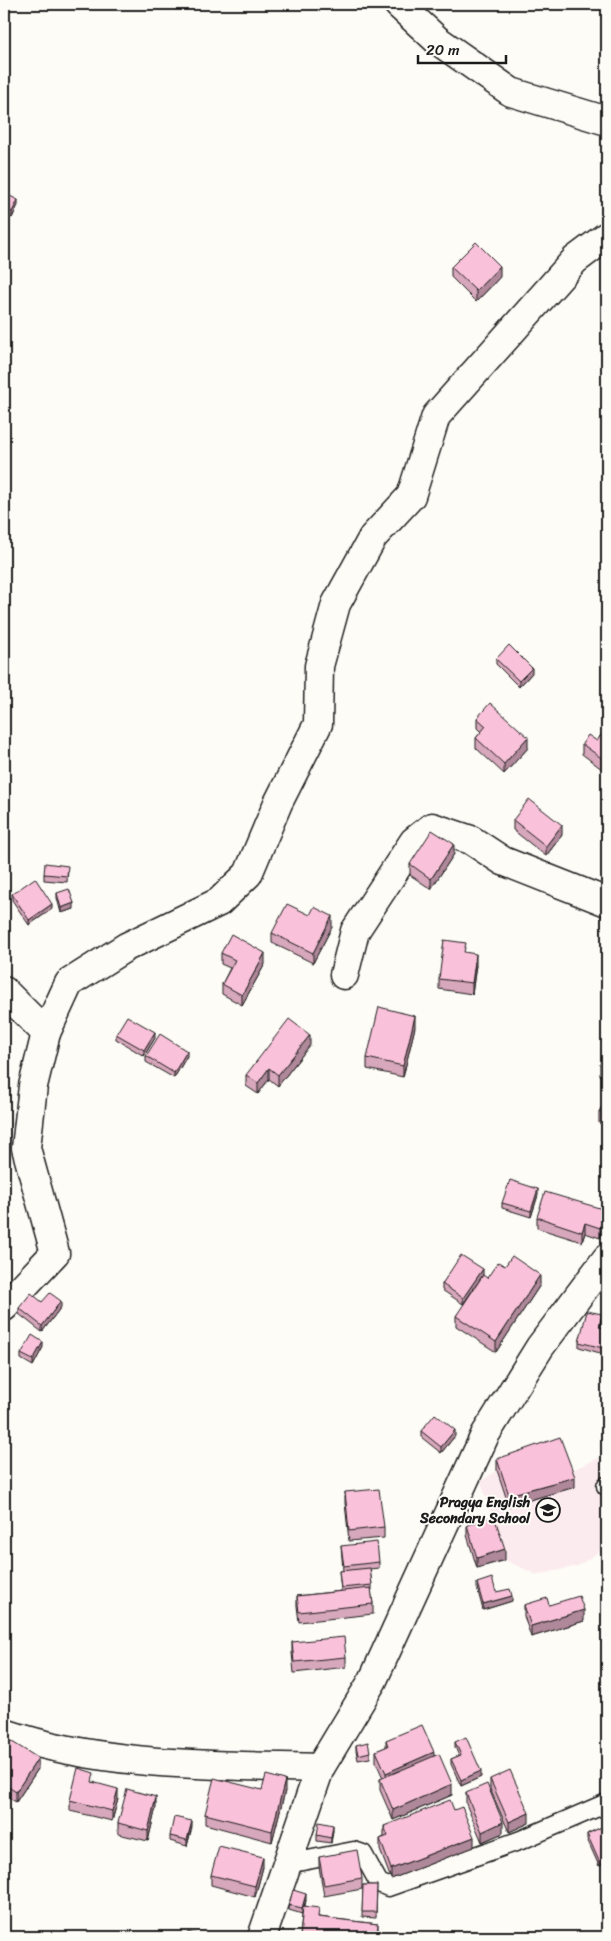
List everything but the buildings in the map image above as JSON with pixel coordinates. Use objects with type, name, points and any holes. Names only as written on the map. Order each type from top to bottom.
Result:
[{"type":"street","points":[[398,4],[438,40],[511,92],[607,121]]},
{"type":"street","points":[[4,1307],[55,1253],[26,1148],[33,1086],[46,1033],[69,983],[126,947],[219,902],[248,874],[278,803],[318,724],[319,666],[336,604],[373,537],[411,496],[436,416],[575,260],[607,236]]},
{"type":"street","points":[[344,975],[355,931],[414,841],[432,826],[471,840],[503,861],[607,902]]},
{"type":"street","points":[[4,991],[46,1033]]},
{"type":"street","points":[[262,1937],[320,1768],[373,1680],[485,1435],[540,1347],[607,1258]]},
{"type":"street","points":[[4,1733],[35,1743],[145,1762],[320,1768]]},
{"type":"lane","points":[[287,1864],[354,1851],[363,1854],[378,1883],[388,1887],[521,1840],[607,1803]]},
{"type":"shaded area","name":"Pragya English Secondary School","points":[[599,1458],[607,1493],[607,1546],[578,1566],[537,1575],[505,1560],[481,1482],[497,1470],[570,1471]]},
{"type":"place","name":"Pragya English Secondary School","points":[[548,1510]]}]
